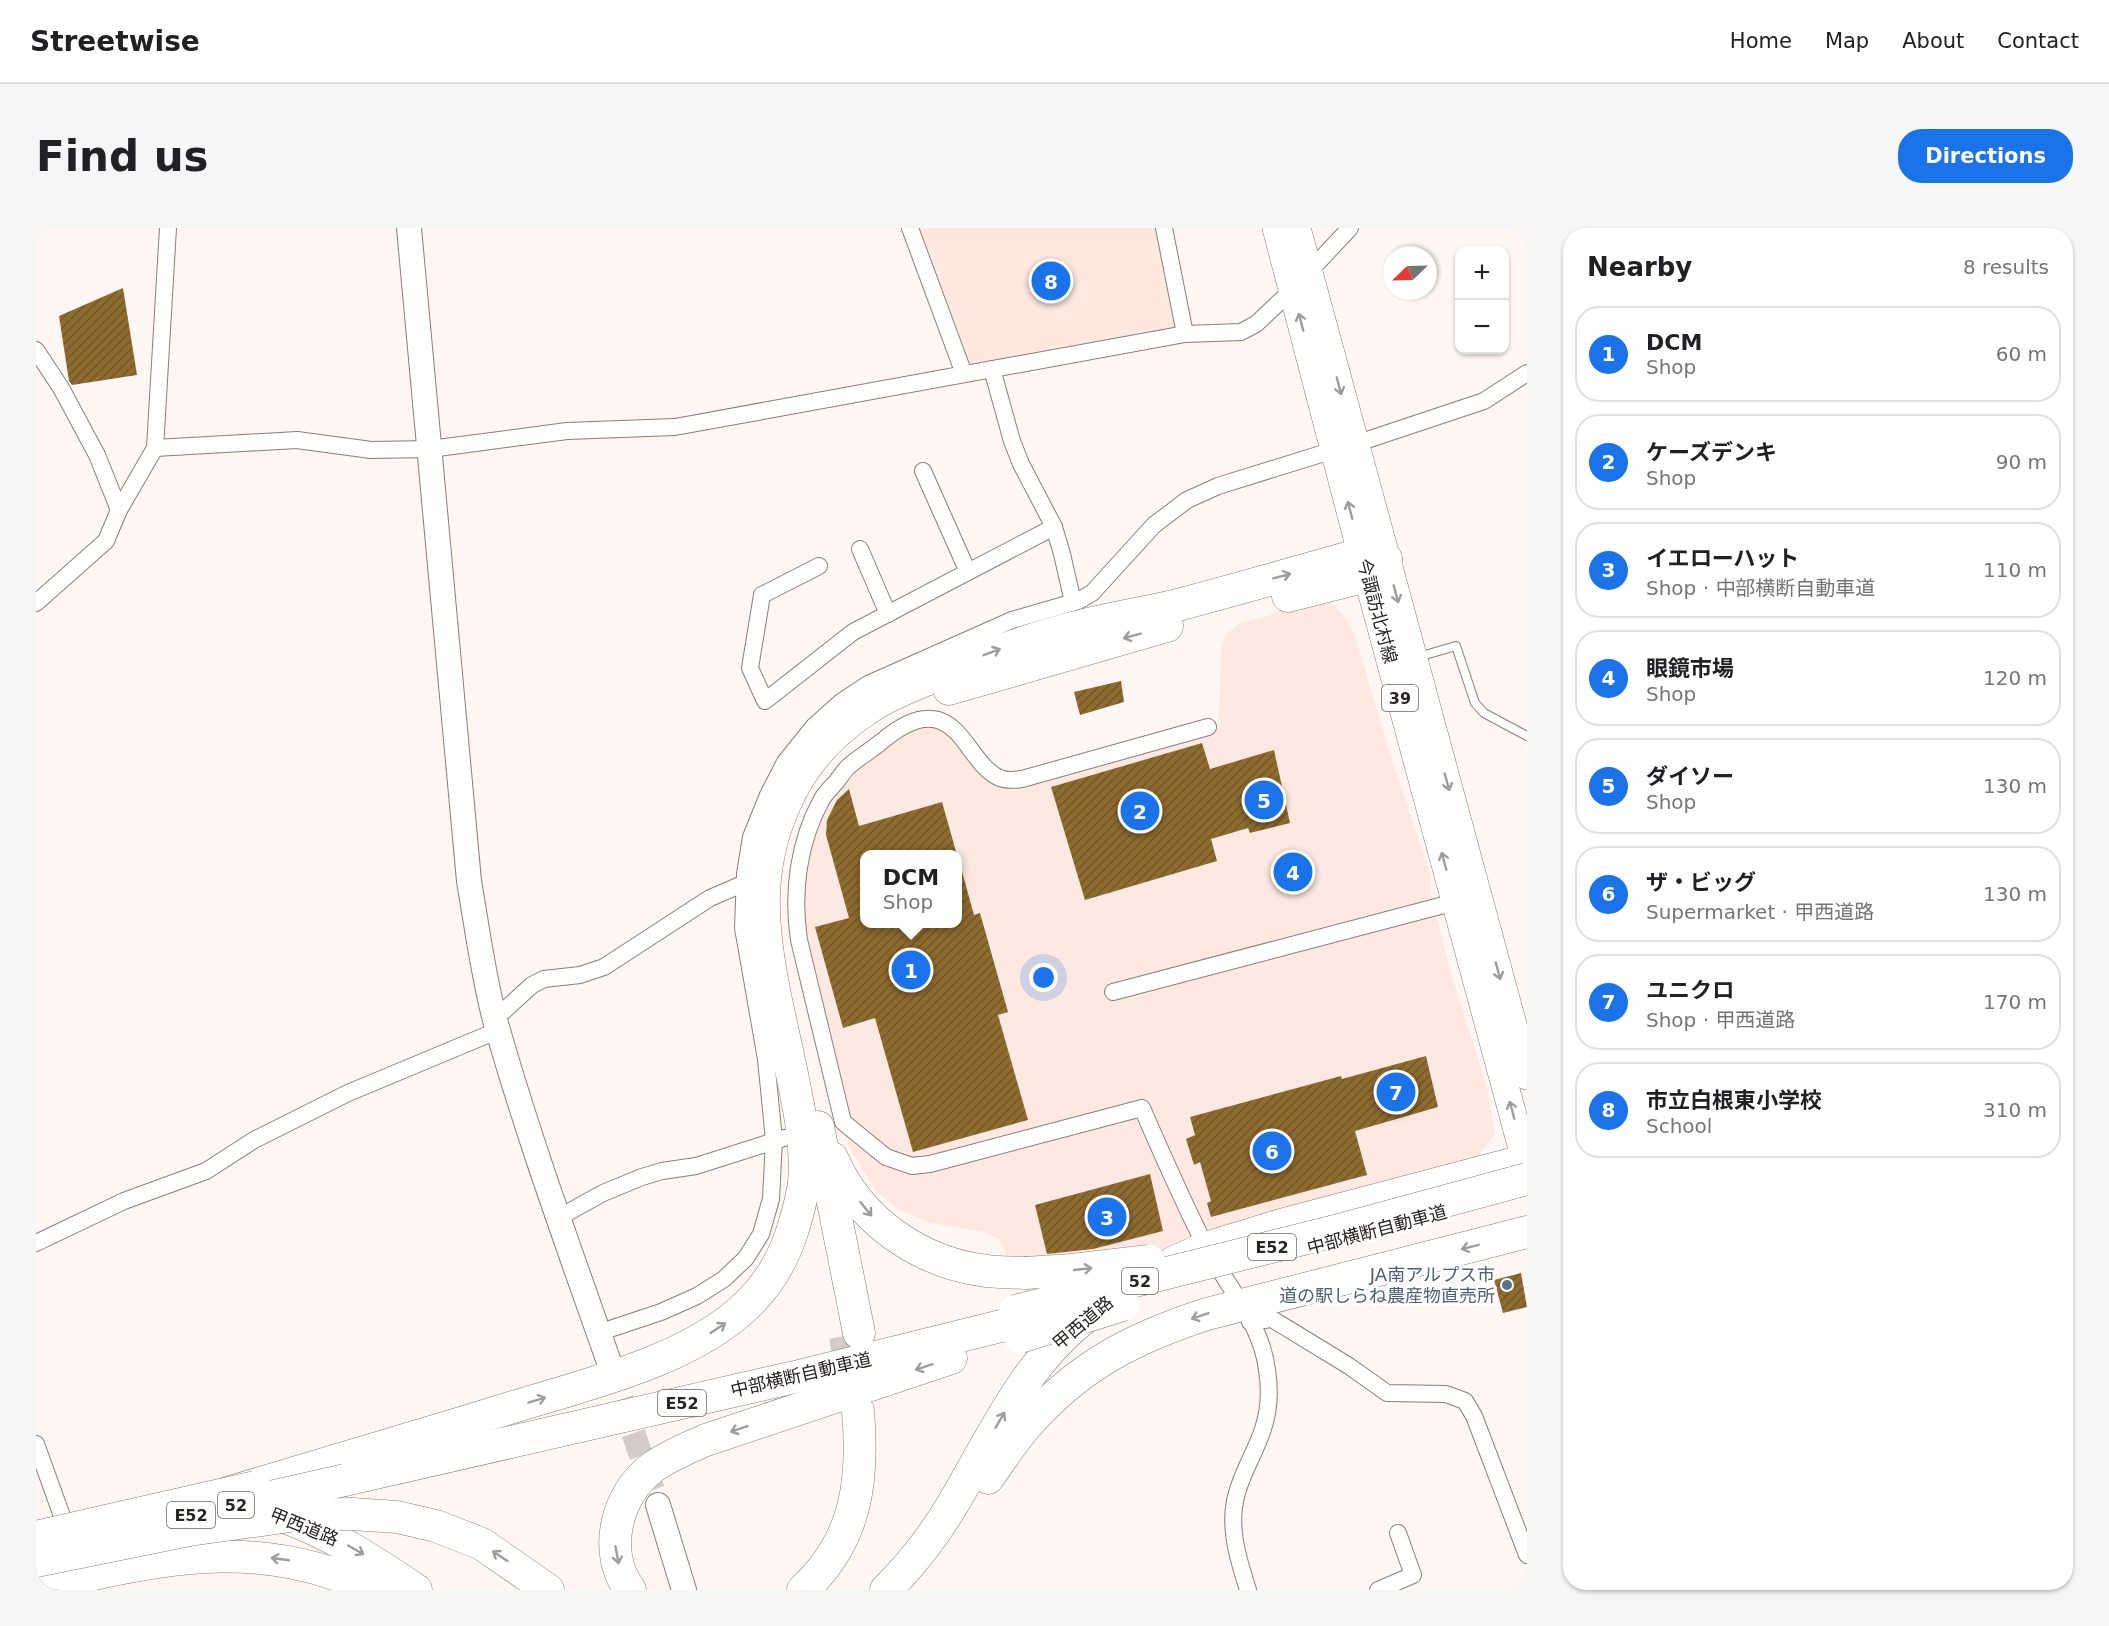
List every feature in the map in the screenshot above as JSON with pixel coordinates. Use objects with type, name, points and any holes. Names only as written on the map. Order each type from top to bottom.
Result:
[{"type":"highway","points":[[852,1334],[817,1126],[781,945],[778,907],[779,876],[784,847],[805,798],[819,775],[857,734],[879,718],[932,694],[1173,625],[1372,563]]},
{"type":"highway","points":[[817,1126],[834,1163],[850,1190],[872,1217],[896,1238],[924,1254],[987,1271],[1025,1273],[1123,1264],[1221,1249],[1308,1230],[1527,1168]]},
{"type":"highway","points":[[343,1469],[612,1376],[681,1348],[725,1323],[746,1306],[778,1265],[797,1215],[805,1159],[817,1126]]},
{"type":"highway","name":"甲西道路","points":[[886,1590],[922,1549],[944,1517],[1021,1386],[1057,1341],[1106,1301],[1180,1259],[1206,1248],[1332,1210],[1527,1168]]},
{"type":"highway","name":"中部横断自動車道","points":[[1018,1323],[1339,1230],[1527,1168]]},
{"type":"highway","name":"中部横断自動車道","points":[[36,1537],[343,1469],[799,1376],[1018,1323],[1527,1191]]},
{"type":"highway","name":"甲西道路","points":[[903,1590],[931,1557],[1024,1427],[1074,1379],[1102,1359],[1134,1341],[1179,1323],[1246,1313],[1527,1232]]},
{"type":"highway","points":[[630,1590],[619,1567],[615,1547],[616,1526],[623,1503],[634,1485],[652,1468],[677,1452],[706,1440],[1018,1323]]},
{"type":"highway","points":[[803,1590],[837,1549],[854,1511],[866,1409],[877,1463],[874,1490],[861,1536],[850,1557],[825,1590]]},
{"type":"highway","name":"中部横断自動車道","points":[[36,1549],[343,1469]]},
{"type":"highway","name":"甲西道路","points":[[49,1519],[123,1504],[158,1501],[212,1502],[259,1509],[310,1526],[339,1540],[416,1590]]},
{"type":"highway","points":[[36,1561],[200,1528],[297,1515],[352,1514],[397,1517],[436,1526],[482,1544],[548,1590]]},
{"type":"highway","name":"甲西道路","points":[[36,1587],[78,1584],[168,1560],[245,1555],[280,1559],[317,1567],[375,1590]]},
{"type":"main road","name":"今諏訪北村線","points":[[1276,228],[1300,280],[1345,447],[1455,902],[1527,1168]]},
{"type":"main road","name":"今諏訪北村線","points":[[1297,228],[1300,280]]},
{"type":"main road","name":"今諏訪北村線","points":[[1372,563],[1413,658],[1527,1076]]},
{"type":"street","points":[[36,603],[106,541],[119,510],[154,448],[168,228]]},
{"type":"street","points":[[410,228],[469,881],[497,1025],[523,1115],[610,1365]]},
{"type":"street","points":[[910,228],[964,374]]},
{"type":"street","points":[[1164,228],[1185,334]]},
{"type":"street","points":[[154,448],[297,440],[371,450],[430,449],[567,431],[675,427],[1185,334],[1241,332],[1256,324],[1350,228]]},
{"type":"street","points":[[36,350],[61,388],[97,455],[119,510]]},
{"type":"street","points":[[992,369],[1015,448],[1053,526],[1073,602]]},
{"type":"street","points":[[598,1333],[661,1312],[697,1296],[724,1279],[746,1258],[761,1234],[771,1199],[774,1140],[766,1059],[743,928],[745,883],[751,837],[772,786],[785,762],[814,726],[841,702],[868,684],[1012,620],[1073,602],[1092,593],[1154,525],[1187,500],[1218,486],[1484,401],[1527,373]]},
{"type":"street","points":[[923,471],[968,572]]},
{"type":"street","points":[[819,566],[762,594],[750,668],[765,701],[853,632],[1053,526]]},
{"type":"street","points":[[860,549],[888,614]]},
{"type":"street","points":[[817,1126],[795,914],[795,889],[799,864],[823,797],[848,767],[889,735],[921,720],[936,719],[949,724],[989,771],[999,778],[1009,780],[1023,779],[1208,727]]},
{"type":"street","points":[[36,1243],[124,1201],[206,1171],[254,1140],[348,1093],[497,1025],[531,985],[544,979],[580,975],[604,967],[710,898],[745,883]]},
{"type":"street","points":[[1113,992],[1455,902]]},
{"type":"street","points":[[558,1218],[603,1193],[642,1177],[662,1171],[696,1166],[817,1126],[912,1166],[930,1164],[1142,1108],[1206,1248],[1246,1313],[1260,1342],[1267,1369],[1268,1398],[1263,1429],[1246,1468],[1235,1502],[1233,1527],[1248,1590]]},
{"type":"street","points":[[1246,1313],[1272,1319],[1349,1366],[1387,1393],[1446,1394],[1465,1401],[1474,1416],[1522,1527],[1527,1555]]},
{"type":"street","points":[[36,1444],[49,1519],[78,1584]]},
{"type":"street","points":[[658,1505],[684,1590]]},
{"type":"street","points":[[1378,1590],[1413,1575],[1398,1533]]},
{"type":"lane","points":[[1413,658],[1456,646],[1475,703],[1484,713],[1527,736]]},
{"type":"shaded area","points":[[910,228],[1161,228],[1185,334],[964,374]]},
{"type":"shaded area","points":[[1296,602],[1333,603],[1347,620],[1355,636],[1387,744],[1430,873],[1431,895],[1450,970],[1487,1087],[1495,1134],[1477,1157],[1370,1184],[1209,1230],[1187,1247],[1149,1254],[1011,1266],[999,1239],[985,1232],[930,1223],[898,1209],[875,1190],[848,1145],[847,1109],[803,917],[806,861],[825,809],[836,791],[901,733],[935,725],[952,734],[989,780],[1213,733],[1218,728],[1222,644],[1228,633],[1240,623],[1268,616]]},
{"type":"building","points":[[123,288],[137,375],[72,385],[69,381],[59,316]]},
{"type":"building","points":[[1121,681],[1124,702],[1080,715],[1074,692]]},
{"type":"building","points":[[1202,743],[1210,769],[1274,750],[1290,823],[1250,833],[1248,828],[1211,839],[1217,861],[1085,900],[1051,787]]},
{"type":"building","points":[[849,789],[859,826],[942,802],[956,850],[860,850],[860,928],[962,928],[962,872],[974,915],[980,913],[1008,1012],[998,1015],[1028,1120],[913,1152],[875,1018],[843,1028],[815,927],[849,918],[826,835],[827,820],[837,800]]},
{"type":"building","points":[[1299,850],[1308,883],[1286,889],[1279,857]]},
{"type":"building","points":[[1426,1056],[1438,1107],[1355,1131],[1367,1175],[1211,1217],[1207,1203],[1211,1201],[1200,1162],[1194,1165],[1186,1139],[1195,1135],[1190,1117],[1341,1076],[1342,1079]]},
{"type":"building","points":[[1150,1174],[1163,1231],[1093,1249],[1047,1254],[1035,1205]]},
{"type":"building","points":[[1521,1273],[1527,1307],[1503,1313],[1494,1280]]},
{"type":"tunnel","points":[[845,1336],[854,1389]]},
{"type":"tunnel","points":[[865,1360],[873,1407]]},
{"type":"tunnel","points":[[610,1365],[658,1505]]},
{"type":"place","name":"市立白根東小学校","points":[[1051,281]]},
{"type":"place","name":"ダイソー","points":[[1264,800]]},
{"type":"place","name":"ケーズデンキ","points":[[1140,811]]},
{"type":"place","name":"眼鏡市場","points":[[1293,872]]},
{"type":"place","name":"DCM","points":[[911,970]]},
{"type":"place","name":"ユニクロ","points":[[1396,1092]]},
{"type":"place","name":"ザ・ビッグ","points":[[1272,1151]]},
{"type":"place","name":"イエローハット","points":[[1107,1217]]},
{"type":"place","name":"JA南アルプス市 道の駅しらね農産物直売所","points":[[1507,1285]]}]
